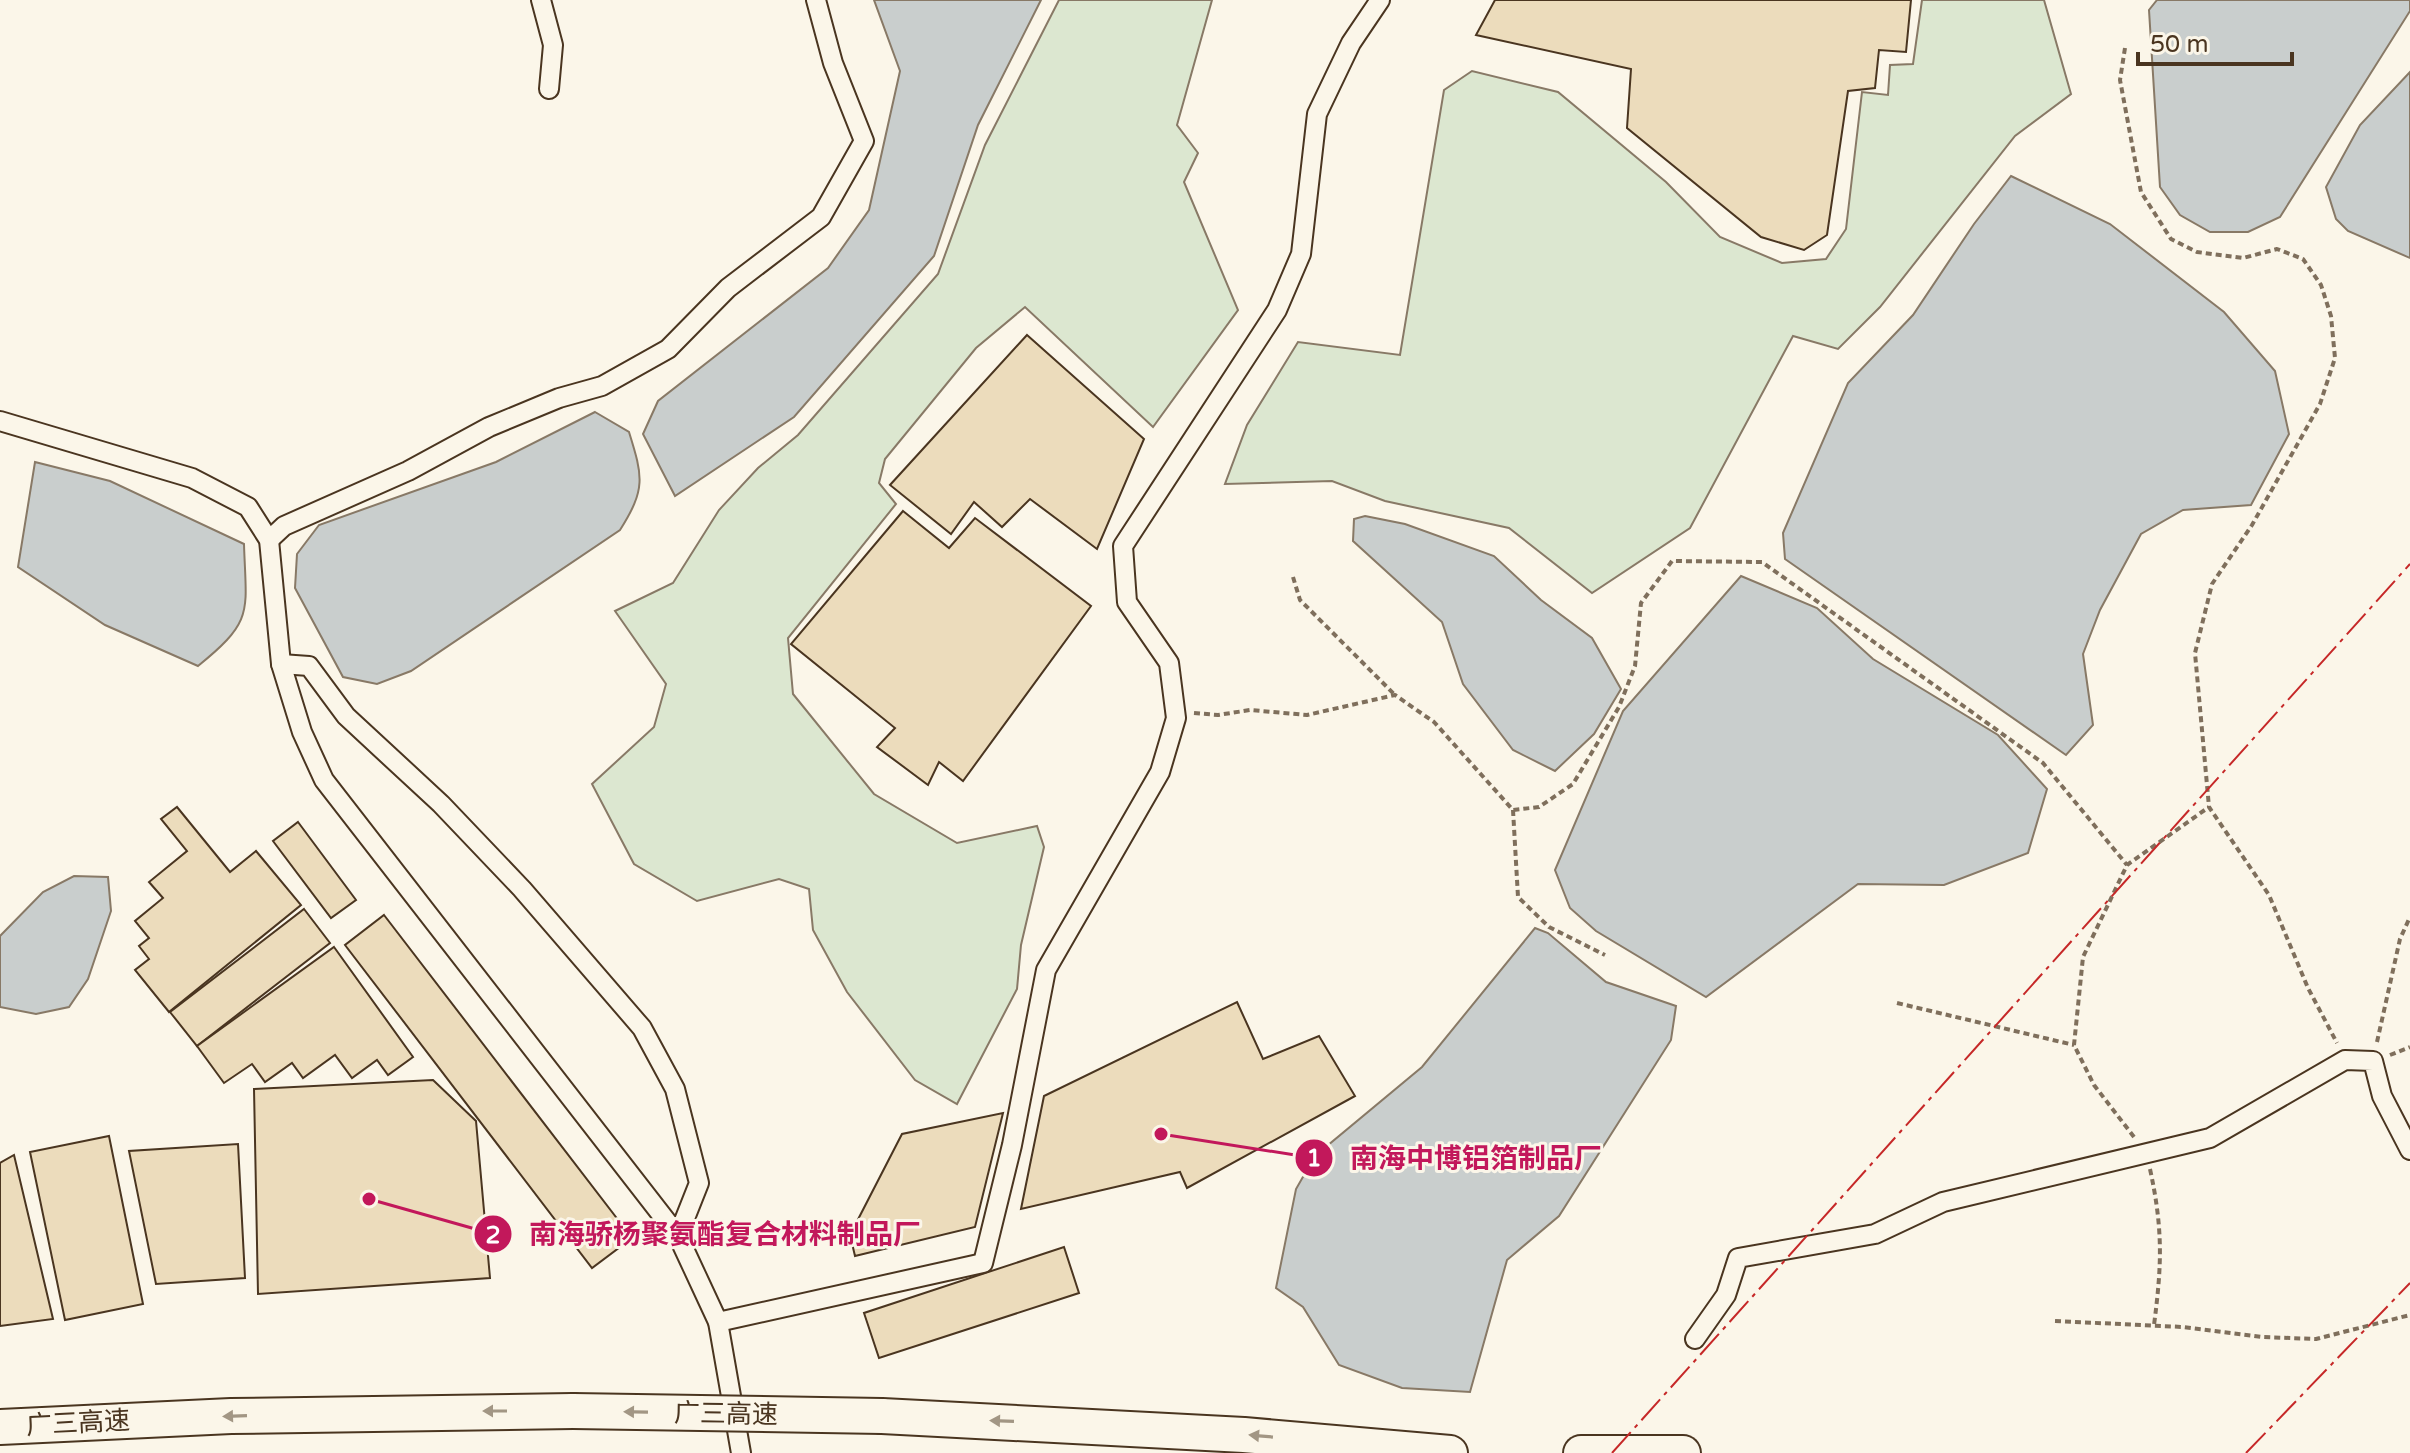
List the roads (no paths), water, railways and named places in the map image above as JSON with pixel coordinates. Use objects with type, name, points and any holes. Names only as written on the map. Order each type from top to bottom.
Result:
[{"type":"highway","name":"广三高速","points":[[0,1427],[231,1416],[573,1411],[882,1416],[1244,1435],[1450,1453]]},
{"type":"highway","points":[[1581,1453],[1683,1453]]},
{"type":"street","points":[[541,0],[553,45],[549,89]]},
{"type":"street","points":[[269,540],[284,526],[408,471],[489,427],[559,398],[602,386],[668,349],[728,288],[821,217],[864,141],[833,63],[816,0]]},
{"type":"street","points":[[718,1322],[983,1263],[1012,1145],[1046,970],[1160,772],[1175,711],[1169,663],[1127,602],[1123,546],[1277,310],[1301,254],[1317,114],[1351,43],[1380,0]]},
{"type":"street","points":[[0,421],[192,478],[248,507],[269,540],[281,664],[302,732],[324,780],[678,1236],[718,1322],[741,1453]]},
{"type":"street","points":[[281,664],[309,666],[346,716],[441,804],[522,889],[642,1028],[675,1089],[699,1183],[678,1236]]},
{"type":"street","points":[[1695,1339],[1726,1295],[1738,1258],[1875,1234],[1943,1202],[2210,1138],[2345,1060],[2373,1061],[2382,1096],[2410,1150]]},
{"type":"place","name":"南海中博铝箔制品厂","points":[[1161,1134]]},
{"type":"place","name":"南海骄杨聚氨酯复合材料制品厂","points":[[369,1199]]}]
